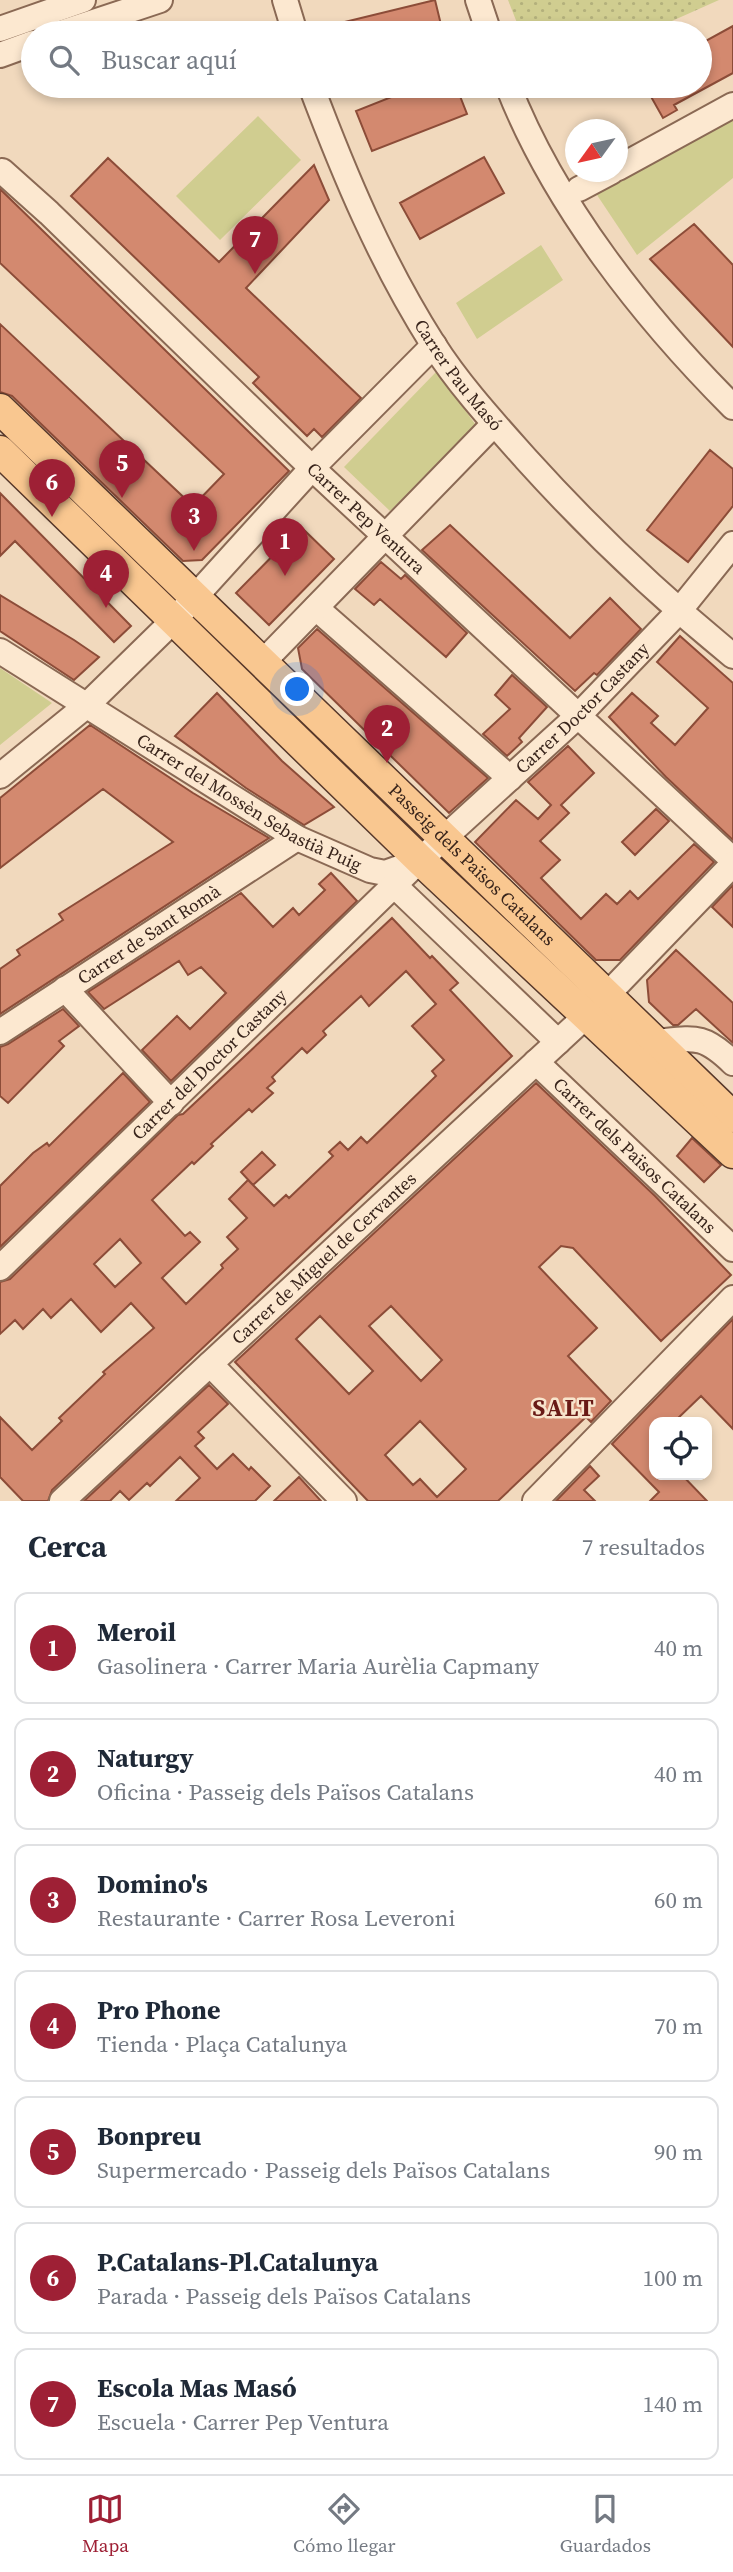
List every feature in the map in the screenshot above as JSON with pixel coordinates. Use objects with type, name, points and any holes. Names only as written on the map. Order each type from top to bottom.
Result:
[{"type":"main road","name":"Passeig dels Països Catalans","points":[[0,409],[733,1117]]},
{"type":"main road","points":[[0,451],[420,860],[733,1153]]},
{"type":"street","points":[[23,21],[83,0]]},
{"type":"street","points":[[97,21],[160,0]]},
{"type":"street","points":[[285,0],[291,21]]},
{"type":"street","points":[[478,0],[485,21]]},
{"type":"street","points":[[0,29],[21,22]]},
{"type":"street","points":[[0,55],[21,47]]},
{"type":"street","name":"Carrer Pau Masó","points":[[316,98],[371,235],[434,345],[494,424],[579,518],[634,572],[733,656]]},
{"type":"street","points":[[514,98],[545,162],[582,226],[649,314],[733,407]]},
{"type":"street","points":[[628,163],[733,105]]},
{"type":"street","name":"Carrer Pep Ventura","points":[[1,172],[49,213],[312,468],[579,715],[733,862]]},
{"type":"street","points":[[579,189],[592,182]]},
{"type":"street","points":[[0,776],[86,706],[174,621],[312,468],[434,345]]},
{"type":"street","points":[[262,663],[494,424]]},
{"type":"street","name":"Carrer Doctor Castany","points":[[420,860],[579,715],[679,611],[733,544]]},
{"type":"street","points":[[316,608],[510,778]]},
{"type":"street","name":"Carrer del Mossèn Sebastià Puig","points":[[0,651],[298,838],[378,872],[385,873],[420,860]]},
{"type":"street","name":"Carrer de Sant Romà","points":[[0,1032],[298,838]]},
{"type":"street","name":"Carrer del Doctor Castany","points":[[0,1268],[420,860]]},
{"type":"street","points":[[607,995],[733,862]]},
{"type":"street","points":[[395,886],[558,1042]]},
{"type":"street","points":[[65,989],[171,1103]]},
{"type":"street","name":"Carrer de Miguel de Cervantes","points":[[62,1501],[586,1017]]},
{"type":"street","points":[[656,1042],[704,1040],[733,1062]]},
{"type":"street","name":"Carrer dels Països Catalans","points":[[536,1062],[733,1249]]},
{"type":"street","points":[[535,1501],[733,1298]]},
{"type":"street","points":[[210,1364],[344,1501]]},
{"type":"shaded area","points":[[508,0],[719,0],[672,21],[516,21]]},
{"type":"shaded area","points":[[733,115],[733,178],[637,255],[593,189],[606,182],[628,182],[628,170]]},
{"type":"shaded area","points":[[258,116],[301,160],[220,240],[176,196]]},
{"type":"shaded area","points":[[541,245],[563,280],[477,339],[456,303]]},
{"type":"shaded area","points":[[437,371],[475,424],[390,511],[344,467]]},
{"type":"shaded area","points":[[0,668],[52,703],[0,745]]},
{"type":"building","points":[[435,0],[440,21],[349,21]]},
{"type":"building","points":[[733,26],[733,73],[712,84],[712,37]]},
{"type":"building","points":[[389,98],[461,98],[467,114],[372,151],[356,111]]},
{"type":"building","points":[[652,98],[687,98],[674,105],[677,110],[663,118]]},
{"type":"building","points":[[484,157],[504,193],[420,239],[400,203]]},
{"type":"building","points":[[108,158],[219,262],[314,165],[329,200],[246,288],[361,398],[322,437],[314,429],[307,436],[253,383],[259,377],[71,196]]},
{"type":"building","points":[[0,189],[289,471],[202,560],[183,561],[12,396],[0,392],[0,324],[193,506],[224,474],[0,263]]},
{"type":"building","points":[[694,224],[733,265],[733,347],[650,259]]},
{"type":"building","points":[[710,450],[733,469],[733,506],[688,562],[647,530]]},
{"type":"building","points":[[0,493],[131,626],[114,642],[15,541],[0,556]]},
{"type":"building","points":[[450,525],[570,638],[610,598],[641,629],[597,675],[594,673],[575,691],[422,550]]},
{"type":"building","points":[[301,527],[334,559],[269,625],[236,593]]},
{"type":"building","points":[[381,562],[401,579],[405,575],[467,633],[446,657],[380,599],[374,605],[355,589]]},
{"type":"building","points":[[0,595],[99,657],[74,680],[0,631]]},
{"type":"building","points":[[317,629],[488,778],[449,813],[302,669],[298,648]]},
{"type":"building","points":[[680,636],[733,683],[733,840],[666,777],[609,717],[632,693],[658,716],[651,723],[675,745],[708,708],[657,662]]},
{"type":"building","points":[[512,675],[547,707],[519,738],[522,742],[507,756],[483,734],[510,709],[495,695]]},
{"type":"building","points":[[217,693],[282,761],[334,807],[304,825],[246,788],[175,736]]},
{"type":"building","points":[[90,725],[193,793],[269,838],[0,1014],[0,969],[20,955],[17,950],[63,920],[59,914],[173,842],[103,789],[0,868],[0,798]]},
{"type":"building","points":[[568,746],[594,773],[561,805],[569,813],[540,841],[560,860],[541,878],[581,919],[606,894],[617,904],[630,891],[638,899],[694,844],[714,862],[620,960],[596,960],[475,842],[516,800],[538,819],[551,805],[528,782]]},
{"type":"building","points":[[656,809],[669,821],[635,855],[622,842]]},
{"type":"building","points":[[331,873],[357,901],[171,1081],[142,1050],[177,1016],[190,1029],[226,993],[201,967],[188,975],[179,961],[104,1009],[88,992],[241,893],[273,927],[293,908],[299,915],[325,890],[319,884]]},
{"type":"building","points":[[733,885],[733,927],[712,907]]},
{"type":"building","points":[[392,918],[458,983],[450,990],[512,1056],[52,1490],[48,1501],[23,1501],[0,1477],[0,1417],[32,1450],[62,1421],[59,1418],[105,1374],[103,1372],[154,1328],[131,1303],[101,1332],[71,1299],[51,1318],[43,1309],[23,1329],[15,1320],[0,1334],[0,1282],[10,1279],[178,1115],[183,1114]],"holes":[[[406,971],[436,1004],[412,1026],[444,1060],[432,1071],[436,1076],[367,1143],[361,1137],[348,1150],[340,1142],[329,1152],[333,1156],[289,1198],[286,1195],[274,1206],[248,1180],[229,1199],[247,1218],[227,1237],[238,1249],[221,1265],[223,1268],[186,1304],[162,1278],[200,1242],[190,1232],[185,1236],[152,1200],[192,1162],[194,1164],[213,1146],[211,1144],[249,1109],[252,1112],[273,1093],[267,1088],[275,1081],[272,1077],[302,1048],[307,1053],[326,1035],[323,1031],[361,996],[369,1006]],[[120,1239],[141,1263],[115,1287],[94,1264]]]},
{"type":"building","points":[[676,950],[733,1003],[733,1043],[696,1009],[678,1025],[673,1025],[649,1002],[647,980]]},
{"type":"building","points":[[63,1009],[79,1026],[59,1041],[64,1046],[8,1103],[0,1096],[0,1047]]},
{"type":"building","points":[[123,1073],[150,1102],[0,1247],[0,1186],[33,1153],[47,1143],[49,1146]]},
{"type":"building","points":[[536,1083],[655,1196],[731,1275],[661,1341],[573,1248],[561,1246],[539,1267],[597,1328],[568,1356],[611,1401],[591,1422],[586,1417],[498,1501],[368,1501],[235,1362]],"holes":[[[391,1306],[442,1360],[421,1381],[369,1326]],[[320,1316],[373,1371],[349,1394],[296,1339]],[[420,1421],[466,1469],[437,1497],[420,1479],[413,1485],[385,1455]]]},
{"type":"building","points":[[692,1138],[721,1165],[704,1182],[677,1156]]},
{"type":"building","points":[[262,1152],[275,1165],[253,1185],[241,1172]]},
{"type":"building","points":[[733,1319],[733,1429],[701,1396],[679,1417],[649,1417],[649,1480],[687,1480],[707,1501],[650,1501],[659,1492],[612,1444]]},
{"type":"building","points":[[209,1385],[228,1404],[198,1432],[204,1438],[195,1446],[217,1469],[233,1454],[249,1470],[251,1467],[270,1486],[255,1501],[176,1501],[200,1478],[180,1457],[150,1486],[147,1483],[129,1500],[120,1491],[110,1501],[84,1501]]},
{"type":"building","points":[[590,1466],[599,1476],[584,1490],[595,1501],[556,1501]]},
{"type":"building","points":[[299,1477],[321,1501],[274,1501]]},
{"type":"place","name":"Escola Mas Masó","points":[[255,274]]},
{"type":"place","name":"Bonpreu","points":[[122,498]]},
{"type":"place","name":"P.Catalans-Pl.Catalunya","points":[[52,517]]},
{"type":"place","name":"Domino's","points":[[194,551]]},
{"type":"place","name":"Meroil","points":[[285,576]]},
{"type":"place","name":"Pro Phone","points":[[106,608]]},
{"type":"place","name":"Naturgy","points":[[387,763]]},
{"type":"district","name":"SALT","points":[[564,1408]]}]
